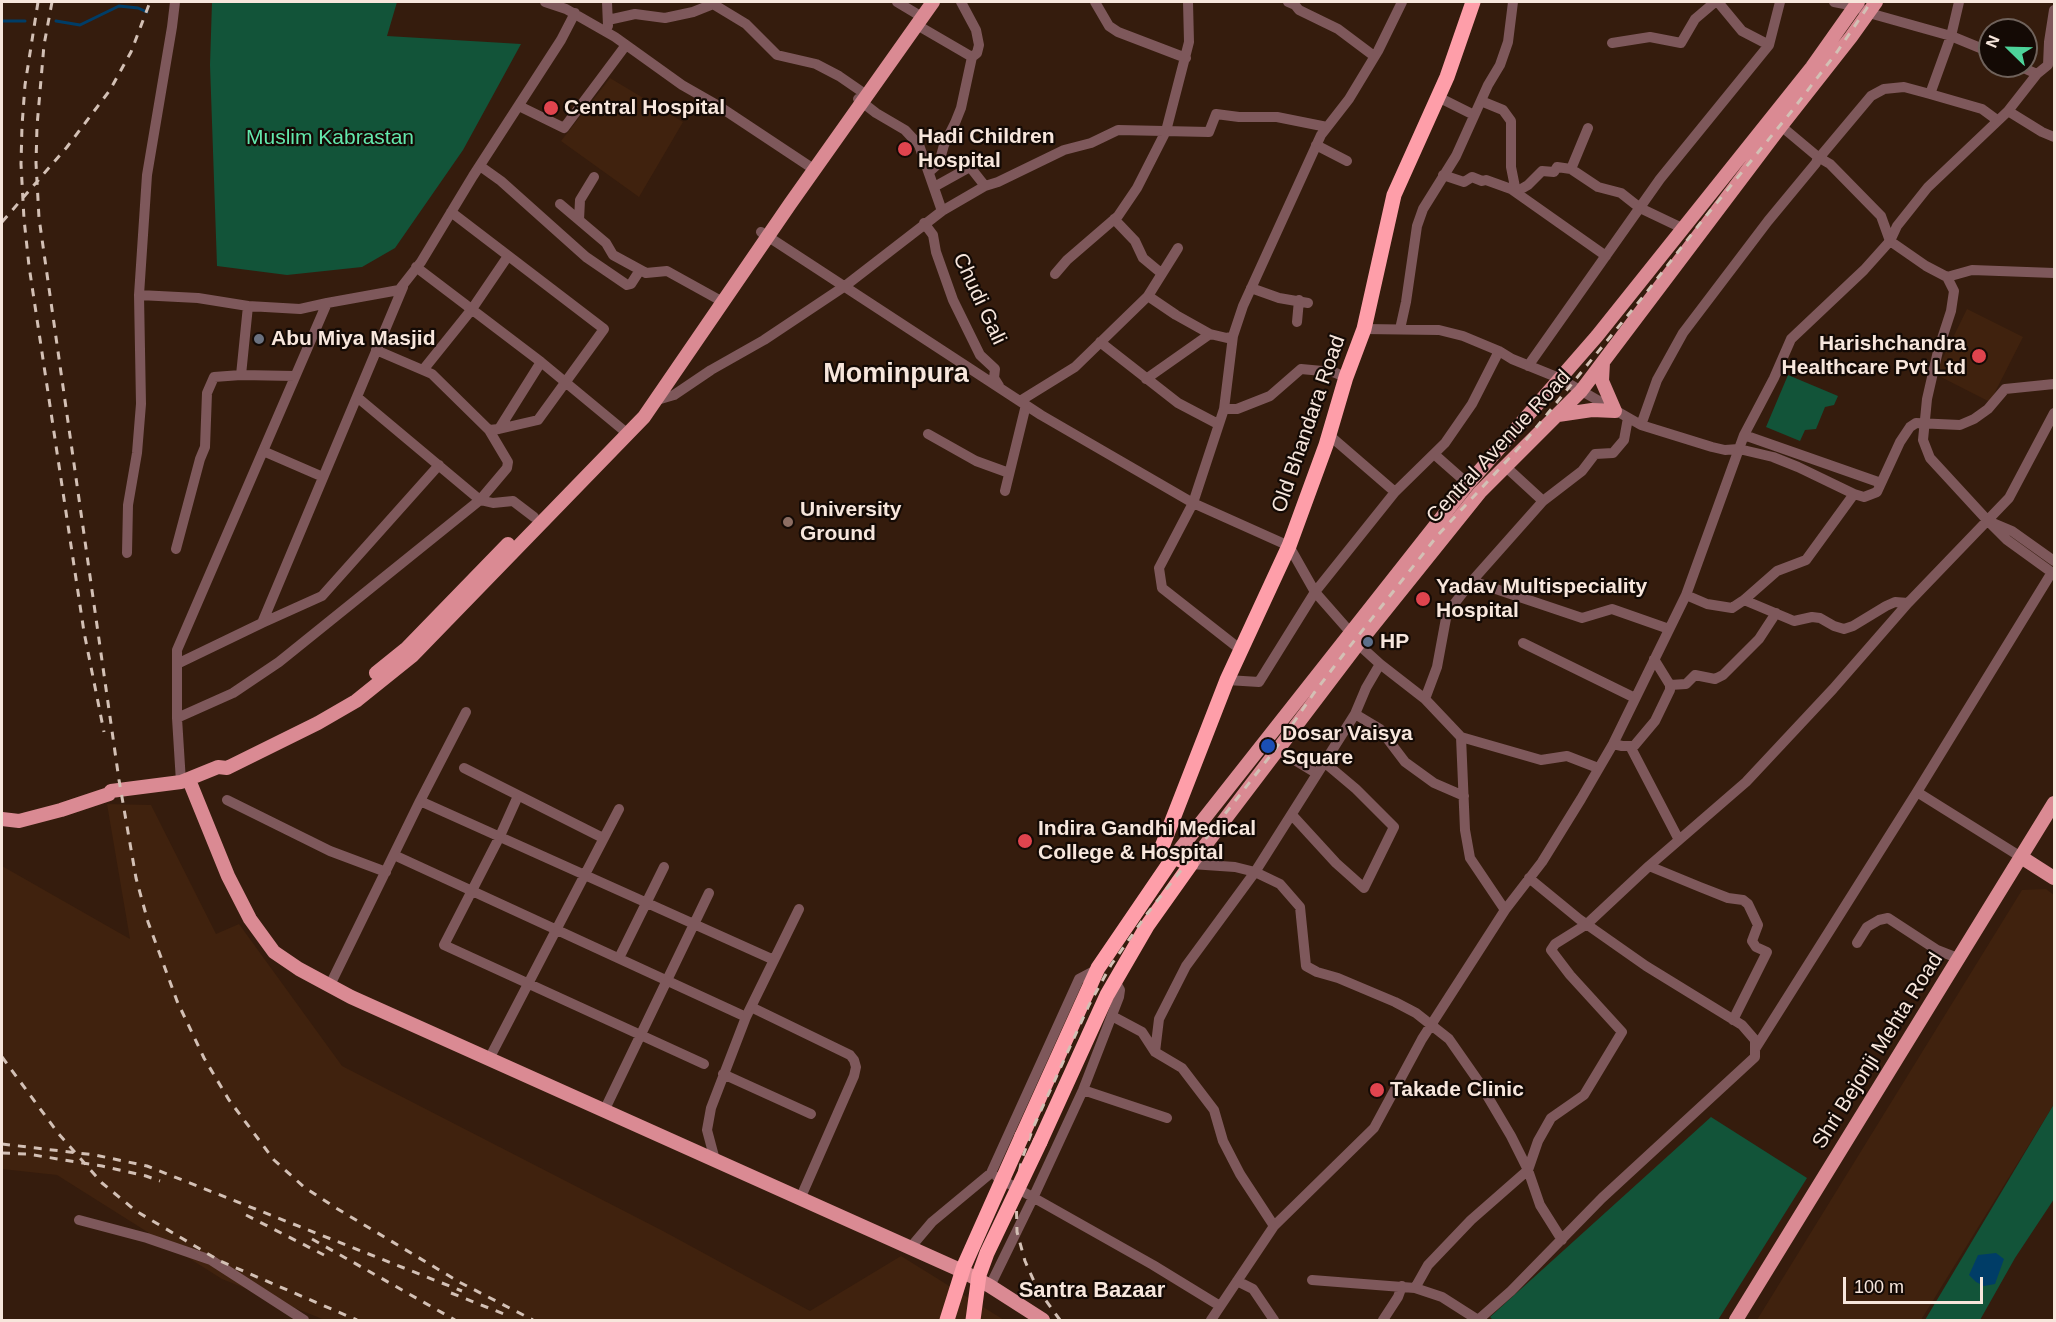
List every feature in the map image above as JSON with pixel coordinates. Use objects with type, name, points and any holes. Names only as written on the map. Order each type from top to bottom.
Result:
[{"type":"highway","name":"Old Bhandara Road","points":[[947,1320],[964,1266],[1095,975],[1166,855],[1227,680],[1288,546],[1329,435],[1346,377],[1364,329],[1394,195],[1447,77],[1473,2]]},
{"type":"highway","points":[[1166,855],[1191,864]]},
{"type":"highway","name":"Central Avenue Road","points":[[973,1320],[979,1275],[987,1253],[1107,995],[1147,926],[1191,864]]},
{"type":"main road","points":[[2,819],[19,821],[61,810],[109,794],[111,791],[185,781],[218,767],[224,760],[315,716],[353,692],[407,648],[463,597],[625,431],[863,97],[919,13],[933,2]]},
{"type":"main road","name":"Central Avenue Road","points":[[1191,864],[1278,750],[1354,638],[1468,484],[1597,336],[1812,67],[1857,4]]},
{"type":"main road","name":"Central Avenue Road","points":[[1166,855],[1480,492],[1581,391],[1872,7]]},
{"type":"main road","points":[[501,558],[534,518],[657,400],[720,300]]},
{"type":"main road","points":[[1558,415],[1592,410],[1615,411],[1602,381],[1603,362]]},
{"type":"main road","points":[[185,781],[250,919],[274,952],[299,969],[330,986],[489,1059],[910,1248],[990,1286],[1043,1320]]},
{"type":"main road","name":"Shri Bejonji Mehta Road","points":[[1736,1320],[2055,803]]},
{"type":"main road","points":[[2021,857],[2055,878]]},
{"type":"street","points":[[127,553],[128,505],[137,453],[141,404],[139,295],[147,175],[175,2]]},
{"type":"street","points":[[545,2],[575,13],[608,32],[682,85],[717,105],[812,168]]},
{"type":"street","points":[[607,2],[608,32]]},
{"type":"street","points":[[608,20],[635,14],[665,18],[693,12],[712,2],[746,24],[777,55],[816,64],[905,130],[919,146],[942,211]]},
{"type":"street","points":[[897,2],[919,13],[972,57]]},
{"type":"street","points":[[929,172],[939,164],[944,145],[961,108],[972,57],[977,53],[979,45],[976,30],[961,2]]},
{"type":"street","points":[[1095,2],[1109,26],[1118,32],[1186,58]]},
{"type":"street","points":[[1056,274],[1067,260],[1114,219],[1137,188],[1166,131],[1189,42],[1188,2]]},
{"type":"street","points":[[1288,2],[1300,6],[1338,29],[1374,56]]},
{"type":"street","points":[[1242,650],[1162,588],[1160,568],[1193,503],[1224,409],[1233,336],[1251,288],[1316,145],[1350,99],[1402,2]]},
{"type":"street","points":[[1400,329],[1423,209],[1456,156],[1500,65],[1508,42],[1513,2]]},
{"type":"street","points":[[1612,43],[1650,37],[1681,43],[1695,19],[1716,2],[1742,31],[1768,45]]},
{"type":"street","points":[[1528,366],[1660,179],[1768,45],[1780,2]]},
{"type":"street","points":[[1834,2],[1872,7],[1978,47]]},
{"type":"street","points":[[1930,94],[1951,36],[1959,2]]},
{"type":"street","points":[[2038,73],[2051,65],[2049,42],[2055,10]]},
{"type":"street","points":[[139,295],[198,298],[248,306],[300,309],[399,290],[561,40],[575,13]]},
{"type":"street","points":[[519,106],[564,128],[626,45]]},
{"type":"street","points":[[1211,1320],[1274,1226],[1374,1128],[1422,1039],[1505,909],[1542,862],[1613,744],[1686,595],[1744,435],[1774,378],[1791,339],[1864,270],[1890,241],[1897,226],[1928,187],[2008,111],[2034,78]]},
{"type":"street","points":[[1641,425],[1657,380],[1683,333],[1768,221],[1871,96],[1884,89],[1904,87],[1982,109],[1997,120]]},
{"type":"street","points":[[1438,97],[1474,115]]},
{"type":"street","points":[[1481,101],[1503,110],[1511,121],[1511,167],[1516,192]]},
{"type":"street","points":[[2008,111],[2042,132],[2055,137]]},
{"type":"street","points":[[657,400],[687,388],[711,370],[764,340],[845,286],[942,211],[985,186],[1065,150],[1091,143],[1118,130],[1209,132],[1216,114],[1239,117],[1277,117],[1327,128]]},
{"type":"street","points":[[1755,1049],[2054,569],[2007,540],[1930,458],[1923,441],[1923,423],[1938,351],[1951,311],[1953,291],[1947,277],[1926,266],[1890,241],[1881,216],[1830,164],[1819,158],[1781,126]]},
{"type":"street","points":[[1571,169],[1588,128]]},
{"type":"street","points":[[1316,145],[1347,161]]},
{"type":"street","points":[[480,166],[501,181],[586,257],[627,285],[631,284],[640,270]]},
{"type":"street","points":[[934,187],[970,167],[985,186]]},
{"type":"street","points":[[1516,192],[1528,185],[1542,171],[1554,172],[1557,167],[1571,169],[1598,187],[1621,193],[1640,208],[1682,228]]},
{"type":"street","points":[[1443,175],[1464,182],[1472,177],[1482,182],[1486,180],[1511,189],[1606,256]]},
{"type":"street","points":[[579,220],[580,200],[594,177]]},
{"type":"street","points":[[560,204],[606,243],[613,255],[646,273],[667,271],[720,300]]},
{"type":"street","points":[[451,212],[604,329],[538,420],[494,430]]},
{"type":"street","points":[[1114,219],[1135,241],[1143,258],[1161,273]]},
{"type":"street","name":"Chudi Gali","points":[[924,223],[933,235],[936,252],[953,300],[980,355],[995,369],[994,378],[1001,389]]},
{"type":"street","points":[[764,235],[1023,403],[1193,503],[1288,546],[1315,592],[1354,638],[1380,664],[1425,699],[1461,737],[1541,760],[1567,756],[1598,768]]},
{"type":"street","points":[[1005,491],[1023,403],[1075,367],[1148,296],[1178,248]]},
{"type":"street","points":[[423,370],[472,309],[508,256]]},
{"type":"street","points":[[416,267],[566,381],[625,431]]},
{"type":"street","points":[[1947,277],[1972,270],[2055,273]]},
{"type":"street","points":[[262,623],[404,283]]},
{"type":"street","points":[[1251,288],[1279,298],[1304,302],[1297,322]]},
{"type":"street","points":[[1148,296],[1210,334],[1227,338],[1233,336]]},
{"type":"street","points":[[185,781],[177,718],[177,650],[327,303]]},
{"type":"street","points":[[241,375],[248,306]]},
{"type":"street","points":[[1364,329],[1439,330],[1463,336],[1559,378],[1641,425],[1712,447],[1739,449],[1773,457],[1798,466],[1864,497],[1877,492],[1900,442],[1910,427],[1916,423],[1960,425],[1988,409],[2005,389],[2055,384]]},
{"type":"street","points":[[1146,379],[1210,334]]},
{"type":"street","points":[[1100,342],[1178,403],[1218,424]]},
{"type":"street","points":[[177,718],[233,693],[279,662],[480,500],[507,468],[508,462],[494,430],[432,374],[376,350]]},
{"type":"street","points":[[1227,680],[1259,682],[1315,592],[1395,492],[1445,443],[1473,404],[1499,351]]},
{"type":"street","points":[[494,430],[541,362]]},
{"type":"street","points":[[1224,409],[1237,409],[1270,396],[1301,369],[1333,372],[1346,377]]},
{"type":"street","points":[[176,549],[205,447],[207,393],[214,377],[295,376]]},
{"type":"street","points":[[357,397],[480,500],[493,503],[510,500],[534,518]]},
{"type":"street","points":[[1415,1288],[1428,1265],[1471,1220],[1528,1170],[1538,1141],[1551,1118],[1584,1095],[1622,1032],[1570,975],[1551,950],[1555,944],[1587,924],[1649,866],[1746,782],[1833,689],[1908,603],[2009,498],[2055,413]]},
{"type":"street","points":[[1425,699],[1437,667],[1447,613],[1472,581],[1543,501],[1582,471],[1594,454],[1613,453],[1624,440],[1628,418]]},
{"type":"street","points":[[928,434],[976,461],[1010,473]]},
{"type":"street","points":[[1329,435],[1395,492]]},
{"type":"street","points":[[1744,435],[1881,483]]},
{"type":"street","points":[[263,451],[323,477]]},
{"type":"street","points":[[1434,454],[1468,484]]},
{"type":"street","points":[[177,663],[321,596],[439,465]]},
{"type":"street","points":[[1506,467],[1543,501]]},
{"type":"street","points":[[1686,595],[1719,608],[1732,608],[1778,571],[1806,560],[1854,494]]},
{"type":"street","points":[[1472,581],[1582,618],[1612,609],[1669,629]]},
{"type":"street","points":[[1744,600],[1794,621],[1812,617],[1820,618],[1844,629],[1854,626],[1895,602],[1908,603]]},
{"type":"street","points":[[1670,685],[1684,685],[1695,675],[1715,679],[1723,675],[1759,639],[1776,613]]},
{"type":"street","points":[[1523,643],[1635,698]]},
{"type":"street","points":[[1613,744],[1635,746],[1655,721],[1670,690],[1670,685],[1654,659]]},
{"type":"street","points":[[1155,1053],[1159,1019],[1186,966],[1255,872],[1292,815],[1355,714],[1380,664]]},
{"type":"street","points":[[330,986],[466,712]]},
{"type":"street","points":[[1355,714],[1380,729],[1405,762],[1434,783],[1464,796]]},
{"type":"street","points":[[1461,737],[1465,831],[1470,858],[1505,909]]},
{"type":"street","points":[[1630,746],[1679,840]]},
{"type":"street","points":[[1278,750],[1317,774]]},
{"type":"street","points":[[1292,815],[1335,863],[1364,888],[1394,827],[1387,817],[1324,762]]},
{"type":"street","points":[[464,768],[603,838]]},
{"type":"street","points":[[1917,792],[2021,857]]},
{"type":"street","points":[[518,796],[444,945],[705,1064]]},
{"type":"street","points":[[227,800],[330,851],[386,872]]},
{"type":"street","points":[[420,801],[774,960]]},
{"type":"street","points":[[489,1059],[619,809]]},
{"type":"street","points":[[394,855],[667,980],[850,1055],[855,1060],[854,1076],[800,1199]]},
{"type":"street","points":[[1191,864],[1235,867],[1255,872],[1280,884],[1300,907],[1306,966],[1395,1002],[1432,1024],[1449,1039],[1474,1075],[1528,1170],[1540,1205],[1562,1240]]},
{"type":"street","points":[[1649,866],[1709,891],[1728,898],[1743,900],[1749,904],[1758,925],[1752,941],[1756,947],[1767,952],[1733,1020]]},
{"type":"street","points":[[619,958],[664,867]]},
{"type":"street","points":[[1312,1280],[1415,1288],[1442,1296],[1478,1320],[1562,1240],[1602,1198],[1755,1058],[1755,1040],[1742,1025],[1646,966],[1587,924],[1529,878]]},
{"type":"street","points":[[604,1111],[709,893]]},
{"type":"street","points":[[715,1160],[707,1130],[711,1108],[748,1012],[799,909]]},
{"type":"street","points":[[1857,943],[1867,927],[1888,918],[1937,950],[1960,959]]},
{"type":"street","points":[[910,1248],[932,1222],[991,1173],[1080,979],[1095,975]]},
{"type":"street","points":[[990,1286],[1083,1090],[1120,990],[1115,981]]},
{"type":"street","points":[[1112,1016],[1142,1032],[1155,1053],[1182,1068],[1214,1110],[1223,1141],[1240,1174],[1274,1226]]},
{"type":"street","points":[[723,1074],[811,1114]]},
{"type":"street","points":[[1083,1090],[1167,1118]]},
{"type":"street","points":[[991,1173],[1153,1265],[1220,1306]]},
{"type":"street","points":[[79,1220],[147,1238],[211,1260],[304,1320]]},
{"type":"street","points":[[1237,1281],[1253,1289],[1274,1320]]},
{"type":"street","points":[[1383,1320],[1398,1297],[1402,1286]]},
{"type":"shaded area","points":[[610,78],[683,122],[639,197],[561,141]]},
{"type":"shaded area","name":"Harishchandra Healthcare Pvt Ltd","points":[[1967,309],[2023,337],[1990,402],[1935,374]]},
{"type":"shaded area","points":[[107,804],[151,805],[216,934],[239,924],[342,1066],[663,1231],[810,1311],[901,1256],[1004,1320],[325,1320],[222,1279],[57,1175],[2,1169],[2,866],[130,939]]},
{"type":"shaded area","points":[[2046,889],[2054,895],[2054,1104],[1921,1320],[1757,1320],[2022,890]]},
{"type":"green space","name":"Muslim Kabrastan","points":[[212,2],[397,2],[387,36],[521,44],[463,150],[395,248],[362,267],[287,275],[217,266],[210,65]]},
{"type":"green space","points":[[1788,375],[1838,396],[1834,405],[1825,407],[1816,429],[1805,430],[1800,441],[1766,427]]},
{"type":"green space","points":[[2054,1104],[2054,1199],[2015,1258],[1980,1320],[1925,1320]]},
{"type":"green space","points":[[1711,1117],[1807,1178],[1718,1320],[1493,1320],[1490,1317]]},
{"type":"water","points":[[1996,1253],[2004,1259],[1995,1284],[1984,1286],[1976,1282],[1969,1275],[1978,1255]]},
{"type":"waterway","points":[[56,21],[80,25],[119,6],[138,8],[147,12]]},
{"type":"waterway","points":[[2,21],[25,21]]},
{"type":"railway","points":[[38,2],[25,85],[22,126],[21,164],[24,219],[29,266],[84,632],[104,732]]},
{"type":"railway","points":[[52,2],[44,45],[37,126],[36,163],[39,218],[119,780],[136,878],[148,922],[177,1001],[204,1058],[229,1100],[274,1160],[304,1187],[336,1208],[461,1283],[533,1320]]},
{"type":"railway","points":[[2,222],[67,147],[110,90],[131,52],[150,2]]},
{"type":"railway","points":[[1060,1320],[1037,1288],[1025,1261],[1017,1232],[1016,1188],[1022,1159],[1033,1128],[1089,1005],[1111,965],[1147,914],[1274,751],[1343,655],[1438,535],[1526,440],[1646,293],[1791,112],[1837,52],[1871,2]]},
{"type":"railway","points":[[2,1057],[58,1133],[102,1183],[136,1211],[220,1261],[357,1320]]},
{"type":"railway","points":[[2,1144],[95,1155],[147,1166],[462,1291]]},
{"type":"railway","points":[[2,1153],[27,1154],[102,1166],[160,1181]]},
{"type":"railway","points":[[246,1215],[324,1255]]},
{"type":"railway","points":[[312,1239],[455,1320]]},
{"type":"railway","points":[[451,1293],[509,1316]]},
{"type":"place","name":"Central Hospital","points":[[551,108]]},
{"type":"place","name":"Hadi Children Hospital","points":[[905,149]]},
{"type":"place","name":"Abu Miya Masjid","points":[[259,339]]},
{"type":"place","name":"Harishchandra Healthcare Pvt Ltd","points":[[1979,356]]},
{"type":"place","name":"University Ground","points":[[788,522]]},
{"type":"place","name":"Yadav Multispeciality Hospital","points":[[1423,599]]},
{"type":"place","name":"HP","points":[[1368,642]]},
{"type":"place","name":"Dosar Vaisya Square","points":[[1268,746]]},
{"type":"place","name":"Indira Gandhi Medical College & Hospital","points":[[1025,841]]},
{"type":"place","name":"Takade Clinic","points":[[1377,1090]]},
{"type":"district","name":"Mominpura","points":[[896,375]]},
{"type":"district","name":"Santra Bazaar","points":[[1092,1291]]}]
